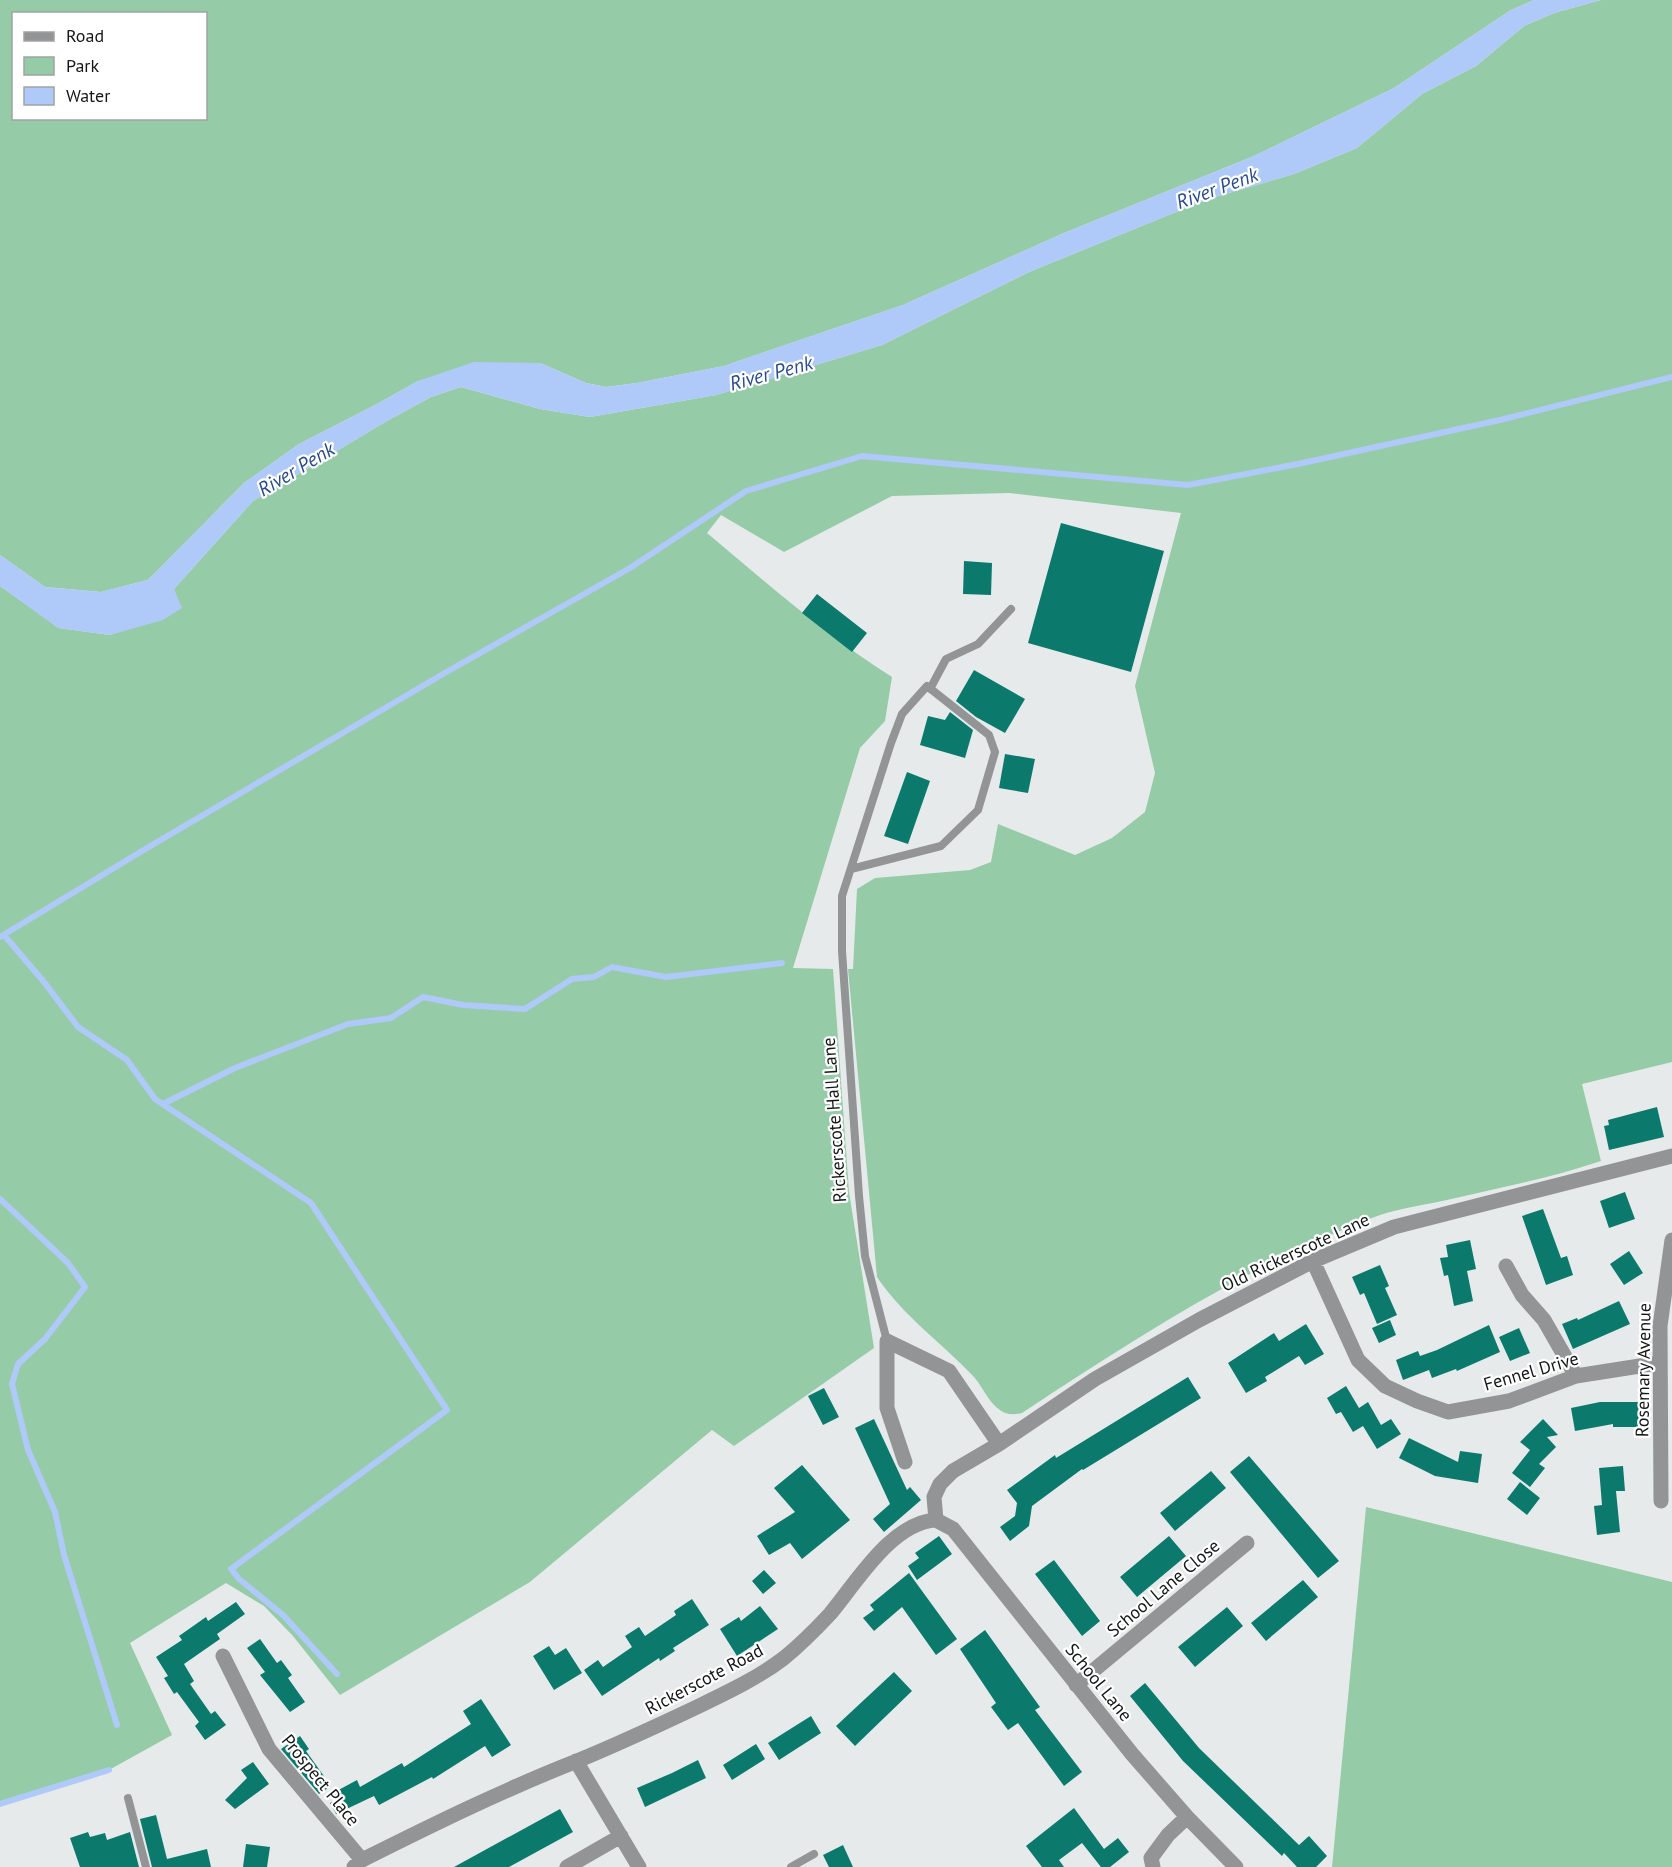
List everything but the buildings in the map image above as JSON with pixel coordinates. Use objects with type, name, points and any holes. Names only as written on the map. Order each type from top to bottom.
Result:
[{"type":"street","name":"Old Rickerscote Lane","points":[[999,1444],[1095,1378],[1312,1261],[1394,1227],[1672,1156]]},
{"type":"street","name":"Rosemary Avenue","points":[[1661,1501],[1660,1326],[1672,1240]]},
{"type":"street","name":"Fennel Drive","points":[[1312,1261],[1358,1360],[1385,1386],[1448,1412],[1509,1401],[1576,1376],[1659,1362]]},
{"type":"street","points":[[1506,1266],[1522,1295],[1544,1320],[1576,1376]]},
{"type":"street","points":[[904,1462],[887,1408],[887,1341],[949,1371],[999,1444],[952,1471],[940,1484],[934,1497],[936,1520]]},
{"type":"street","name":"School Lane","points":[[936,1520],[953,1529],[1076,1685],[1187,1817],[1236,1867]]},
{"type":"street","name":"Rickerscote Road","points":[[358,1864],[449,1816],[614,1747],[725,1694],[783,1659],[829,1614],[895,1538],[924,1521],[936,1520]]},
{"type":"street","name":"School Lane Close","points":[[1076,1685],[1247,1543]]},
{"type":"street","name":"Prospect Place","points":[[223,1656],[268,1749],[358,1864]]},
{"type":"street","points":[[576,1761],[639,1867]]},
{"type":"street","points":[[1153,1867],[1151,1858],[1168,1835],[1187,1817]]},
{"type":"street","points":[[567,1867],[621,1836]]},
{"type":"lane","points":[[850,869],[941,846],[978,810],[995,752],[990,735],[930,689],[946,659],[978,644],[1011,609]]},
{"type":"lane","name":"Rickerscote Hall Lane","points":[[887,1341],[865,1256],[842,951],[842,896],[891,743],[903,714],[927,686],[930,689]]},
{"type":"lane","points":[[128,1798],[146,1867]]},
{"type":"lane","points":[[791,1867],[814,1854]]},
{"type":"green space","points":[[0,0],[1534,0],[1511,10],[1394,88],[1254,156],[1064,233],[903,305],[724,366],[637,383],[606,387],[586,383],[540,363],[418,381],[299,444],[244,483],[148,580],[101,592],[45,587],[0,555]]},
{"type":"green space","points":[[1601,0],[1672,0],[1672,1062],[1582,1084],[1601,1161],[1563,1173],[1405,1208],[1332,1234],[1195,1304],[1022,1413],[1010,1414],[1000,1410],[992,1403],[974,1377],[911,1317],[877,1277],[848,969],[853,969],[857,889],[875,878],[970,870],[991,862],[998,824],[1075,855],[1112,838],[1145,812],[1155,773],[1135,686],[1181,513],[1009,493],[892,496],[784,552],[721,515],[707,533],[820,626],[892,677],[885,721],[860,748],[793,968],[833,969],[849,1192],[874,1348],[734,1446],[712,1430],[530,1582],[340,1695],[293,1636],[264,1606],[226,1583],[130,1643],[172,1735],[109,1770],[0,1804],[0,586],[59,628],[110,635],[134,627],[174,589],[253,501],[431,397],[461,387],[540,409],[590,417],[716,395],[882,345],[1029,272],[1208,199],[1294,174],[1357,148],[1422,94],[1476,66],[1524,26],[1554,13]]},
{"type":"green space","points":[[1366,1507],[1672,1582],[1672,1867],[1332,1867]]},
{"type":"water","name":"River Penk","points":[[1534,0],[1601,0],[1554,13],[1524,26],[1476,66],[1422,94],[1357,148],[1294,174],[1208,199],[1029,272],[882,345],[716,395],[590,417],[540,409],[461,387],[431,397],[253,501],[174,589],[182,608],[163,620],[110,635],[58,628],[0,586],[0,555],[45,587],[101,592],[148,580],[244,483],[299,444],[418,381],[474,362],[540,363],[586,383],[606,387],[637,383],[724,366],[903,305],[1064,233],[1254,156],[1394,88],[1511,10]]},
{"type":"waterway","points":[[0,937],[443,674],[630,568],[746,491],[862,456],[1188,485],[1298,464],[1500,420],[1672,377]]},
{"type":"waterway","points":[[4,935],[78,1027],[127,1060],[155,1099],[311,1203],[447,1410],[231,1569],[239,1579],[283,1615],[337,1674]]},
{"type":"waterway","points":[[163,1104],[235,1068],[348,1024],[391,1018],[423,997],[463,1005],[525,1009],[572,979],[594,977],[612,967],[666,977],[782,963]]},
{"type":"waterway","points":[[0,1199],[68,1263],[85,1287],[45,1339],[18,1364],[12,1384],[28,1450],[55,1512],[64,1555],[117,1725]]},
{"type":"waterway","points":[[0,1804],[109,1770]]}]
